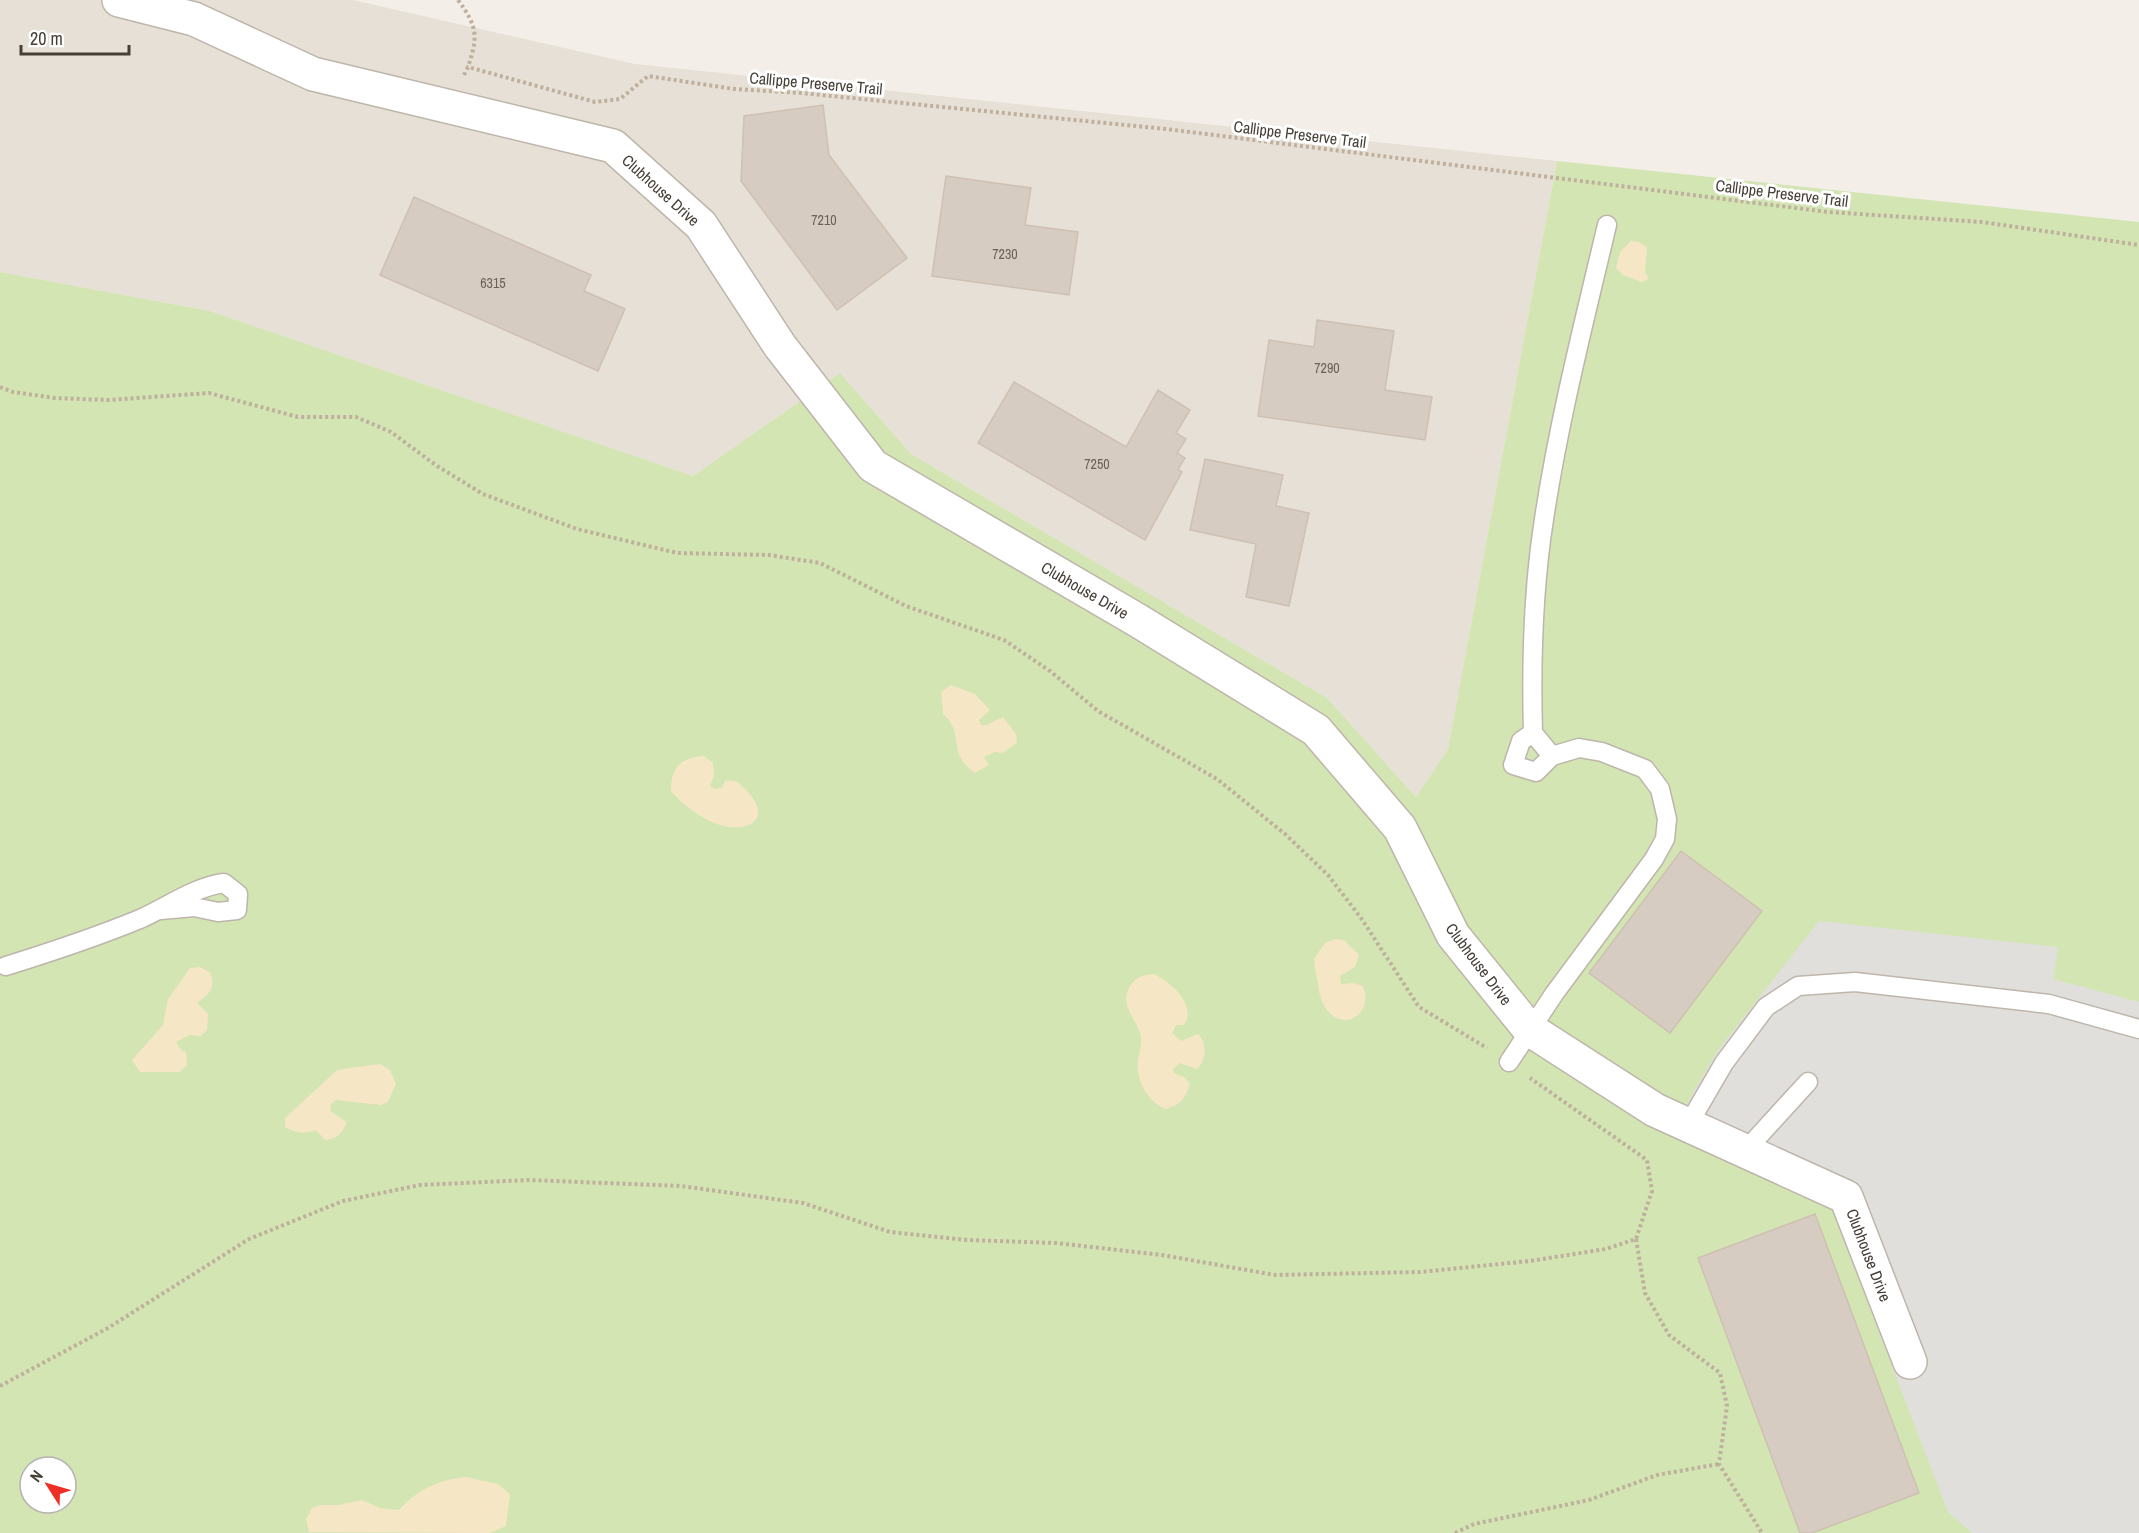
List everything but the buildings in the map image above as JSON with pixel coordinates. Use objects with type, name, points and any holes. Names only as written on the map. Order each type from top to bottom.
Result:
[{"type":"street","name":"Clubhouse Drive","points":[[119,0],[194,19],[313,74],[613,146],[701,225],[780,346],[873,466],[1137,620],[1316,730],[1400,828],[1453,935],[1529,1029],[1655,1110],[1846,1197],[1910,1362]]},
{"type":"lane","points":[[1552,756],[1533,733],[1537,587],[1544,520],[1568,390],[1607,225]]},
{"type":"lane","points":[[1509,1062],[1529,1029],[1654,859],[1665,839],[1667,819],[1660,789],[1645,769],[1602,752],[1579,748],[1552,756],[1536,772],[1513,765],[1521,741],[1533,733]]},
{"type":"lane","points":[[6,966],[78,945],[161,910]]},
{"type":"lane","points":[[1688,1125],[1724,1063],[1766,1007],[1798,986],[1855,982],[2049,1004],[2139,1029]]},
{"type":"lane","points":[[1745,1151],[1808,1082]]},
{"type":"path","points":[[449,106],[468,67],[477,40],[467,12],[458,0]]},
{"type":"path","name":"Callippe Preserve Trail","points":[[468,67],[595,102],[620,99],[648,76],[734,89],[801,93],[1166,129],[1828,213],[1982,222],[2139,245]]},
{"type":"path","points":[[0,387],[13,392],[55,398],[108,400],[209,393],[298,417],[356,417],[392,432],[437,466],[483,494],[577,530],[677,553],[769,555],[820,563],[906,606],[1004,640],[1050,671],[1098,711],[1217,779],[1285,834],[1328,875],[1361,918],[1419,1007],[1509,1062],[1561,1102],[1647,1160],[1652,1191],[1636,1239],[1645,1293],[1669,1335],[1720,1373],[1727,1406],[1719,1464],[1762,1533]]},
{"type":"path","points":[[0,1386],[108,1328],[249,1239],[343,1201],[420,1185],[529,1180],[681,1186],[803,1203],[890,1232],[967,1240],[1056,1243],[1162,1256],[1275,1275],[1420,1272],[1519,1263],[1606,1249],[1636,1239]]},
{"type":"path","points":[[1455,1533],[1474,1524],[1589,1500],[1657,1475],[1719,1464]]},
{"type":"shaded area","points":[[0,0],[353,0],[635,64],[1557,161],[1448,749],[1416,797],[1327,698],[911,454],[840,373],[693,476],[210,311],[0,272]]},
{"type":"shaded area","points":[[1819,921],[2058,947],[2053,979],[2139,1002],[2139,1533],[1972,1533],[1948,1512],[1832,1210],[1670,1133],[1718,1050]]},
{"type":"green space","points":[[1557,161],[2139,222],[2139,1533],[0,1533],[0,272],[210,311],[693,476],[840,373],[911,454],[1327,698],[1416,797],[1448,749]]},
{"type":"sand","points":[[1631,241],[1639,242],[1647,247],[1645,272],[1649,279],[1642,282],[1623,275],[1616,268],[1620,252]]},
{"type":"sand","points":[[951,685],[975,694],[990,710],[979,720],[981,725],[987,725],[1003,717],[1016,734],[1017,743],[1002,753],[995,752],[984,757],[989,765],[975,773],[966,766],[961,758],[954,729],[943,714],[941,692]]},
{"type":"sand","points":[[704,756],[713,763],[714,776],[710,786],[714,789],[722,788],[725,781],[734,781],[754,799],[758,808],[758,816],[754,822],[739,827],[717,824],[692,810],[671,791],[671,783],[678,765],[689,759]]},
{"type":"sand","points":[[1336,939],[1344,940],[1359,955],[1355,967],[1340,976],[1341,984],[1353,983],[1363,986],[1365,999],[1363,1009],[1357,1016],[1348,1020],[1339,1019],[1330,1013],[1323,1002],[1315,968],[1315,957],[1325,943]]},
{"type":"sand","points":[[200,967],[211,973],[212,979],[212,988],[197,1003],[208,1014],[207,1030],[201,1036],[190,1035],[176,1042],[181,1050],[186,1052],[187,1065],[180,1072],[140,1072],[132,1060],[163,1025],[168,999],[190,968]]},
{"type":"sand","points":[[1154,974],[1174,988],[1185,1002],[1187,1018],[1184,1025],[1176,1025],[1172,1033],[1181,1041],[1198,1034],[1204,1047],[1204,1057],[1197,1069],[1180,1063],[1173,1069],[1174,1073],[1184,1077],[1190,1084],[1182,1100],[1166,1109],[1148,1096],[1141,1083],[1138,1060],[1141,1037],[1129,1012],[1126,999],[1130,986],[1135,980]]},
{"type":"sand","points":[[380,1064],[390,1070],[396,1084],[388,1102],[381,1105],[336,1100],[331,1104],[330,1111],[347,1122],[336,1137],[325,1140],[316,1130],[300,1133],[285,1127],[285,1118],[337,1070]]},
{"type":"sand","points":[[466,1477],[498,1484],[510,1494],[506,1526],[490,1533],[309,1532],[306,1519],[312,1508],[320,1505],[339,1505],[362,1500],[380,1508],[399,1510],[414,1496],[429,1487],[446,1480]]}]
